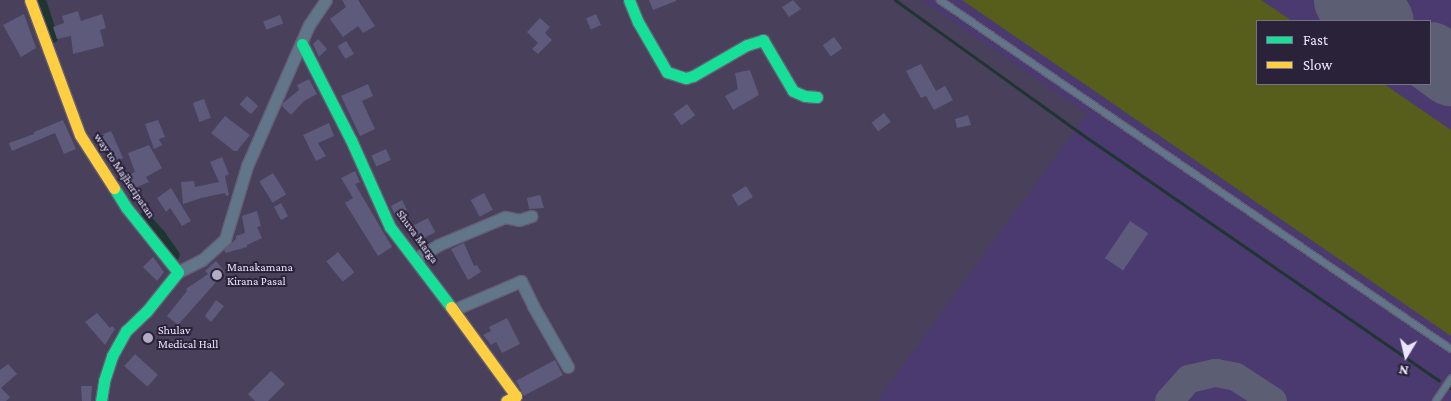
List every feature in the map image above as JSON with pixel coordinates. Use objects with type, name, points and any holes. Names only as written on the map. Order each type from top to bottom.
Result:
[{"type":"street","name":"way to Majheripatan","points":[[30,0],[80,135],[126,207],[178,272]]},
{"type":"street","points":[[101,401],[104,381],[112,356],[126,331],[146,312],[178,272],[202,260],[225,239],[247,166],[309,25],[326,0]]},
{"type":"street","points":[[629,0],[666,72],[686,78],[693,76],[748,44],[763,40],[793,90],[806,96],[818,98]]},
{"type":"street","name":"Shuva Marga","points":[[302,44],[352,140],[390,227],[516,396],[506,401]]},
{"type":"street","points":[[415,259],[438,245],[504,217],[519,220],[531,216]]},
{"type":"street","points":[[453,310],[522,281],[533,306],[568,367]]},
{"type":"lane","points":[[940,0],[1451,349]]},
{"type":"lane","points":[[1436,401],[1451,379]]},
{"type":"shaded area","points":[[921,0],[1451,0],[1451,401],[877,401],[1087,114]]},
{"type":"green space","points":[[962,0],[1261,0],[1291,20],[1256,20],[1256,85],[1385,85],[1451,130],[1451,336]]},
{"type":"building","points":[[342,0],[358,0],[375,26],[363,33],[358,26],[343,37],[330,19],[346,7]]},
{"type":"building","points":[[649,0],[676,0],[676,1],[653,10]]},
{"type":"building","points":[[793,0],[801,9],[789,17],[782,7]]},
{"type":"building","points":[[78,11],[81,21],[102,14],[106,28],[100,30],[104,46],[73,54],[71,36],[57,39],[53,27],[64,23],[62,16]]},
{"type":"building","points":[[24,14],[36,48],[21,57],[3,25]]},
{"type":"building","points":[[596,14],[601,25],[591,29],[586,18]]},
{"type":"building","points":[[280,15],[283,23],[266,30],[263,21]]},
{"type":"building","points":[[540,18],[550,27],[545,33],[552,40],[538,54],[532,49],[538,43],[527,32]]},
{"type":"building","points":[[834,37],[842,48],[831,57],[823,45]]},
{"type":"building","points":[[318,39],[327,49],[319,57],[313,44]]},
{"type":"building","points":[[346,41],[354,54],[345,59],[338,46]]},
{"type":"building","points":[[921,64],[936,91],[945,86],[953,100],[934,110],[926,96],[921,98],[906,71]]},
{"type":"building","points":[[750,70],[759,95],[733,110],[725,96],[738,89],[735,73]]},
{"type":"building","points":[[309,79],[317,94],[304,101],[291,115],[282,106],[283,103],[299,90],[297,85]]},
{"type":"building","points":[[368,84],[373,96],[362,101],[375,129],[360,136],[341,96]]},
{"type":"building","points":[[247,96],[258,106],[251,114],[240,104]]},
{"type":"building","points":[[204,99],[211,118],[200,122],[193,103]]},
{"type":"building","points":[[687,104],[695,115],[681,125],[673,114]]},
{"type":"building","points":[[884,113],[891,122],[878,132],[871,123]]},
{"type":"building","points":[[968,115],[971,125],[957,128],[955,119]]},
{"type":"building","points":[[225,116],[250,135],[237,151],[234,151],[211,133]]},
{"type":"building","points":[[63,120],[76,149],[64,154],[55,133],[12,151],[9,143],[34,134],[34,132]]},
{"type":"building","points":[[158,120],[165,137],[159,139],[162,145],[154,149],[145,124]]},
{"type":"building","points":[[329,123],[334,136],[318,143],[326,156],[316,161],[303,135]]},
{"type":"building","points":[[111,131],[123,158],[111,163],[101,135]]},
{"type":"building","points":[[149,145],[162,168],[146,177],[149,182],[130,190],[124,177],[135,172],[128,153]]},
{"type":"building","points":[[386,149],[391,160],[376,166],[371,156]]},
{"type":"building","points":[[222,157],[229,174],[225,176],[229,195],[226,196],[225,193],[183,204],[181,182],[194,181],[195,187],[219,182],[210,162]]},
{"type":"building","points":[[355,171],[360,182],[355,184],[392,247],[378,256],[345,203],[353,198],[341,178]]},
{"type":"building","points":[[273,173],[286,194],[273,203],[259,181]]},
{"type":"building","points":[[746,186],[753,197],[738,206],[732,195]]},
{"type":"building","points":[[171,188],[191,221],[182,226],[170,208],[166,212],[157,198]]},
{"type":"building","points":[[484,193],[493,210],[480,217],[471,200]]},
{"type":"building","points":[[540,195],[544,208],[529,209],[527,198]]},
{"type":"building","points":[[402,200],[407,210],[395,215],[391,206]]},
{"type":"building","points":[[281,203],[288,216],[281,220],[274,207]]},
{"type":"building","points":[[257,211],[261,226],[257,227],[262,238],[247,245],[247,247],[226,253],[224,250],[236,239],[236,236],[245,233],[242,216]]},
{"type":"building","points":[[428,218],[435,232],[417,241],[410,227]]},
{"type":"building","points":[[1130,221],[1148,233],[1123,271],[1105,258]]},
{"type":"building","points":[[464,243],[474,266],[477,265],[481,272],[468,280],[451,249]]},
{"type":"building","points":[[338,252],[354,272],[343,282],[326,261]]},
{"type":"building","points":[[153,257],[164,272],[157,281],[143,267]]},
{"type":"building","points":[[216,261],[225,272],[178,325],[167,316],[187,291],[186,289],[208,274],[205,271]]},
{"type":"building","points":[[216,300],[224,306],[211,322],[205,316]]},
{"type":"building","points":[[97,313],[110,328],[112,326],[115,329],[105,345],[85,322]]},
{"type":"building","points":[[507,318],[520,344],[502,353],[496,342],[491,345],[483,335],[491,331],[489,327]]},
{"type":"building","points":[[135,354],[158,375],[147,387],[124,366]]},
{"type":"building","points":[[555,360],[563,375],[524,396],[516,381]]},
{"type":"building","points":[[8,364],[17,374],[1,388],[10,397],[6,401],[0,401],[0,370]]},
{"type":"building","points":[[271,371],[285,384],[268,401],[255,401],[248,394]]},
{"type":"building","points":[[81,386],[92,386],[91,401],[82,401]]},
{"type":"waterway","points":[[40,0],[52,37]]},
{"type":"waterway","points":[[895,0],[1080,133],[1439,381]]},
{"type":"waterway","points":[[144,217],[174,255]]},
{"type":"taxiway","points":[[1169,401],[1189,379],[1216,373],[1236,377],[1273,401]]},
{"type":"runway","points":[[1348,0],[1378,20]]},
{"type":"runway","points":[[1431,57],[1451,71]]},
{"type":"traffic: fast","points":[[629,0],[638,22],[667,72],[686,78],[693,76],[747,45],[763,40],[793,91],[805,96],[817,97]]},
{"type":"traffic: fast","points":[[302,44],[351,140],[390,227],[451,307]]},
{"type":"traffic: fast","points":[[101,401],[104,381],[112,356],[126,331],[146,312],[178,272],[126,207],[114,188]]},
{"type":"traffic: slow","points":[[30,0],[80,135],[114,188]]},
{"type":"traffic: slow","points":[[451,307],[516,396],[506,401]]},
{"type":"place","name":"Manakamana Kirana Pasal","points":[[217,275]]},
{"type":"place","name":"Shulav Medical Hall","points":[[148,338]]}]
